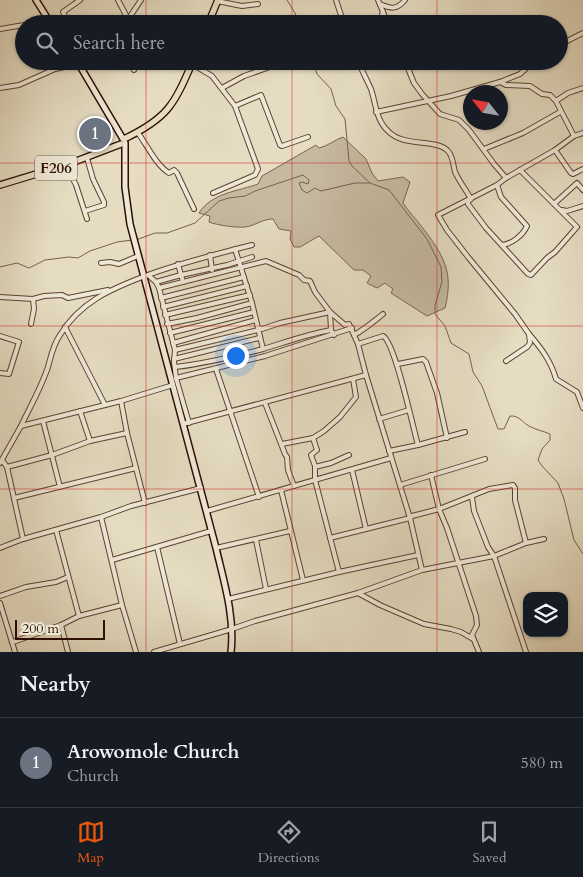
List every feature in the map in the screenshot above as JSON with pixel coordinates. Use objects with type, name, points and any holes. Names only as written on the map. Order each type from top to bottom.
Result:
[{"type":"main road","points":[[36,0],[45,15]]},
{"type":"main road","points":[[211,15],[217,0]]},
{"type":"main road","points":[[84,70],[117,129],[122,142],[127,206],[138,256],[146,276],[173,384],[186,424],[228,599],[232,629],[231,652]]},
{"type":"main road","name":"F206","points":[[0,185],[111,149],[150,126],[169,109],[188,70]]},
{"type":"street","points":[[64,15],[63,12],[80,0]]},
{"type":"street","points":[[118,0],[123,15]]},
{"type":"street","points":[[131,15],[141,0]]},
{"type":"street","points":[[217,0],[242,6],[258,4]]},
{"type":"street","points":[[336,0],[341,15]]},
{"type":"street","points":[[379,2],[395,8],[405,0]]},
{"type":"street","points":[[379,2],[384,15]]},
{"type":"street","points":[[0,29],[15,26]]},
{"type":"street","points":[[568,40],[583,33]]},
{"type":"street","points":[[0,88],[19,85],[53,70]]},
{"type":"street","points":[[204,70],[222,88],[235,106],[258,169],[255,175],[213,193]]},
{"type":"street","points":[[222,88],[244,76],[261,70]]},
{"type":"street","points":[[362,70],[370,88],[376,112],[387,131],[396,137],[418,143],[438,144],[448,151],[451,154],[455,171],[471,199]]},
{"type":"street","points":[[409,70],[414,83],[440,114],[459,120],[506,178]]},
{"type":"street","points":[[376,112],[429,101],[500,82],[520,74],[524,70]]},
{"type":"street","points":[[500,82],[530,86],[542,94],[550,95],[556,101],[574,136]]},
{"type":"street","points":[[556,101],[583,88]]},
{"type":"street","points":[[235,106],[261,95],[281,146],[308,137]]},
{"type":"street","points":[[484,149],[523,133],[560,112]]},
{"type":"street","points":[[138,133],[166,171],[169,173],[174,170],[177,173],[194,209]]},
{"type":"street","points":[[583,133],[574,136],[555,150],[497,185],[440,213],[438,217],[473,264],[542,349],[554,369],[556,379],[577,392],[583,408]]},
{"type":"street","points":[[555,150],[571,173],[583,169]]},
{"type":"street","points":[[85,211],[104,205],[93,179],[87,158]]},
{"type":"street","points":[[66,165],[88,218]]},
{"type":"street","points":[[471,199],[468,201],[468,204],[486,228],[528,274],[532,273],[555,252],[577,227],[520,170]]},
{"type":"street","points":[[575,173],[574,178],[583,190]]},
{"type":"street","points":[[555,203],[577,183]]},
{"type":"street","points":[[497,185],[501,197],[527,226],[516,240],[504,246]]},
{"type":"street","points":[[560,209],[567,211],[583,206]]},
{"type":"street","points":[[23,539],[7,467],[1,462],[21,426],[46,372],[55,343],[65,327],[82,307],[121,284],[178,264],[252,245]]},
{"type":"street","points":[[235,249],[250,295],[264,356]]},
{"type":"street","points":[[210,255],[213,275]]},
{"type":"street","points":[[101,263],[119,264],[138,256]]},
{"type":"street","points":[[156,282],[181,274],[252,258]]},
{"type":"street","points":[[159,288],[266,261],[300,275],[304,280],[310,282],[330,312],[345,325],[349,324],[352,328],[410,518],[422,570]]},
{"type":"street","points":[[178,264],[183,282]]},
{"type":"street","points":[[146,276],[156,282],[159,288],[175,350],[176,378],[186,424],[366,375]]},
{"type":"street","points":[[161,298],[244,277]]},
{"type":"street","points":[[163,307],[247,286]]},
{"type":"street","points":[[0,298],[33,299],[64,295],[68,298],[111,290]]},
{"type":"street","points":[[165,315],[250,295]]},
{"type":"street","points":[[31,324],[34,309],[33,299]]},
{"type":"street","points":[[167,324],[252,303]]},
{"type":"street","points":[[170,333],[254,312]]},
{"type":"street","points":[[330,312],[331,330],[334,335]]},
{"type":"street","points":[[175,350],[258,330],[259,328],[262,329],[280,322],[330,312]]},
{"type":"street","points":[[354,335],[368,328],[370,323],[382,314]]},
{"type":"street","points":[[173,343],[256,320]]},
{"type":"street","points":[[65,327],[105,405]]},
{"type":"street","points":[[176,378],[264,356],[352,328]]},
{"type":"street","points":[[175,367],[263,349],[306,334],[331,330]]},
{"type":"street","points":[[506,361],[530,344],[529,334]]},
{"type":"street","points":[[0,336],[19,342],[10,374],[0,372]]},
{"type":"street","points":[[358,344],[380,336],[387,337],[398,364],[418,446]]},
{"type":"street","points":[[174,359],[260,338]]},
{"type":"street","points":[[398,364],[423,359],[426,362],[447,438]]},
{"type":"street","points":[[216,369],[259,497]]},
{"type":"street","points":[[282,444],[313,438],[334,422],[354,401],[357,394],[353,379]]},
{"type":"street","points":[[21,426],[121,401],[173,384]]},
{"type":"street","points":[[121,401],[145,503]]},
{"type":"street","points":[[265,403],[282,444],[284,454],[287,457],[288,470],[294,486]]},
{"type":"street","points":[[379,419],[408,410]]},
{"type":"street","points":[[80,411],[90,441]]},
{"type":"street","points":[[44,420],[60,487]]},
{"type":"street","points":[[389,451],[418,446],[466,432]]},
{"type":"street","points":[[7,467],[52,455],[90,441],[127,433]]},
{"type":"street","points":[[313,438],[317,450],[311,455],[315,467],[315,480],[339,572]]},
{"type":"street","points":[[315,467],[331,463],[349,455]]},
{"type":"street","points":[[207,512],[391,458]]},
{"type":"street","points":[[400,485],[485,459]]},
{"type":"street","points":[[14,498],[136,468]]},
{"type":"street","points":[[352,470],[366,529]]},
{"type":"street","points":[[431,475],[439,509],[448,528],[477,621],[472,636],[479,652]]},
{"type":"street","points":[[330,538],[410,518],[493,488],[514,486],[515,500],[526,543]]},
{"type":"street","points":[[0,548],[23,539],[101,517],[124,508],[200,488]]},
{"type":"street","points":[[280,490],[303,580]]},
{"type":"street","points":[[472,496],[474,511],[488,547],[494,556],[526,652]]},
{"type":"street","points":[[101,517],[122,605],[136,652]]},
{"type":"street","points":[[56,530],[79,616]]},
{"type":"street","points":[[112,560],[212,531]]},
{"type":"street","points":[[216,548],[290,531]]},
{"type":"street","points":[[154,652],[255,621],[358,593],[422,570],[494,556],[526,543],[544,539]]},
{"type":"street","points":[[256,540],[266,589]]},
{"type":"street","points":[[157,547],[180,644]]},
{"type":"street","points":[[228,599],[303,580],[418,555]]},
{"type":"street","points":[[0,596],[68,578]]},
{"type":"street","points":[[358,593],[380,605],[424,624],[451,629],[464,633],[473,639]]},
{"type":"street","points":[[0,603],[16,652]]},
{"type":"street","points":[[13,642],[61,625],[79,616],[122,605]]},
{"type":"street","points":[[61,625],[68,652]]},
{"type":"shaded area","points":[[343,137],[366,159],[378,181],[403,177],[410,182],[403,203],[436,247],[445,265],[448,284],[445,308],[427,316],[391,293],[393,289],[385,283],[377,288],[367,283],[371,276],[363,270],[354,270],[319,236],[300,247],[294,247],[290,239],[291,231],[279,229],[273,219],[245,227],[237,227],[209,222],[210,216],[199,213],[204,206],[218,197],[258,184],[262,176],[316,145],[319,148]]},
{"type":"waterway","points":[[287,0],[296,15]]},
{"type":"waterway","points":[[316,70],[317,74],[331,89],[336,106],[345,119],[349,161],[352,166],[370,183],[389,190],[427,239],[441,267],[442,282],[435,305],[435,314],[445,326],[451,343],[469,354],[473,372],[482,386],[498,429],[504,429],[510,416],[513,416],[531,427],[550,434],[550,440],[542,449],[538,460],[558,483],[574,540],[583,554]]},
{"type":"waterway","points":[[136,240],[155,233],[167,233],[195,223],[219,201],[245,196],[303,175],[309,180],[308,184],[299,183],[302,190],[307,193],[315,188],[321,191],[355,183],[369,183]]},
{"type":"waterway","points":[[0,267],[17,263],[29,268],[45,260],[69,257],[78,258],[90,251],[117,242],[132,240]]},
{"type":"place","name":"Arowomole Church","points":[[95,134]]}]
